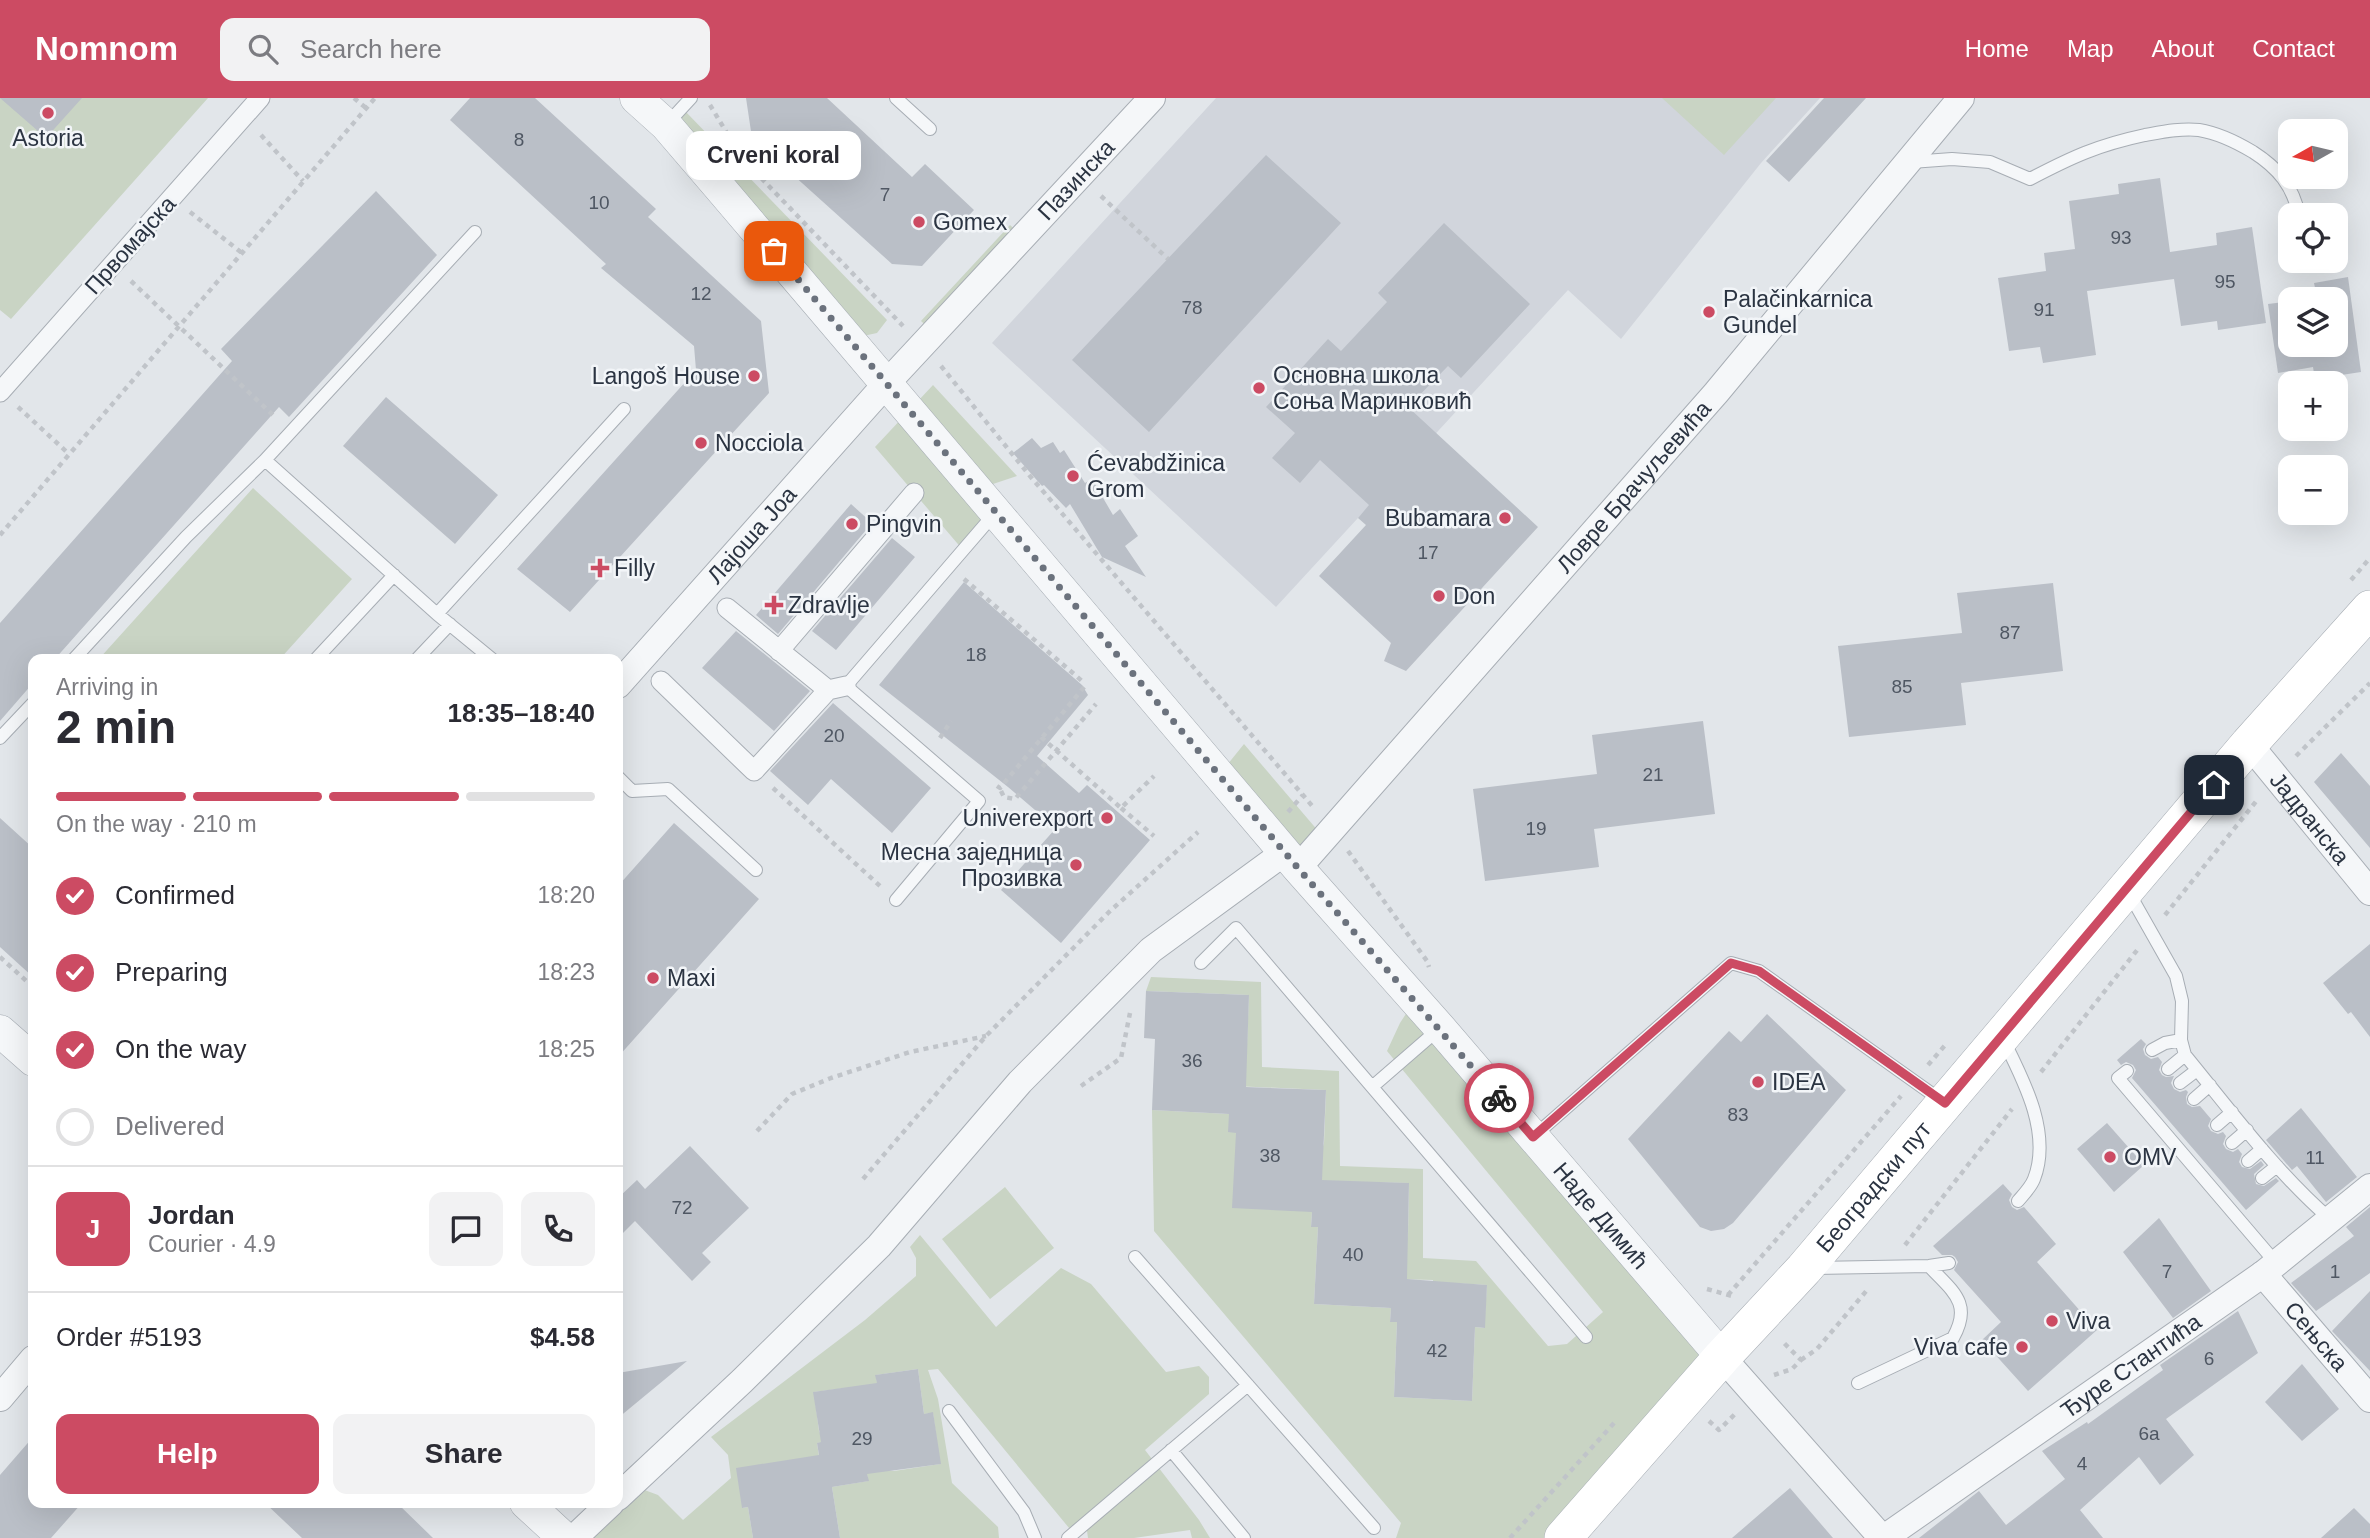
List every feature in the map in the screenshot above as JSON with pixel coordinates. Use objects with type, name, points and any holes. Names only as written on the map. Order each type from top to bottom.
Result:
[{"type":"main road","name":"Београдски пут","points":[[1563,1538],[1721,1357],[1804,1269],[2249,744],[2370,609]]},
{"type":"street","name":"Првомајска","points":[[0,392],[260,98]]},
{"type":"street","name":"Наде Димић","points":[[636,98],[666,125],[1292,860],[1440,1028],[1721,1357],[1883,1538]]},
{"type":"street","name":"Пазинска","points":[[886,384],[1152,98]]},
{"type":"street","name":"Ловре Брачуљевића","points":[[623,1492],[742,1381],[879,1246],[1020,1082],[1151,950],[1292,860],[1332,830],[1716,393],[1961,98]]},
{"type":"street","name":"Лајоша Јоа","points":[[623,679],[886,384]]},
{"type":"street","points":[[779,651],[914,493]]},
{"type":"street","points":[[661,681],[754,771],[837,688],[779,651],[727,608]]},
{"type":"street","name":"Јадранска","points":[[2249,744],[2370,892]]},
{"type":"street","points":[[0,1031],[28,1056]]},
{"type":"street","name":"Ђуре Стантића","points":[[1883,1538],[2269,1268],[2370,1187]]},
{"type":"street","name":"Сењска","points":[[2269,1268],[2370,1399]]},
{"type":"street","points":[[0,1398],[28,1365]]},
{"type":"street","points":[[531,1508],[564,1538]]},
{"type":"street","points":[[574,1538],[606,1508]]},
{"type":"lane","points":[[666,125],[691,98]]},
{"type":"lane","points":[[896,98],[930,129]]},
{"type":"lane","points":[[1908,162],[1952,159],[1990,162],[2030,179],[2076,155],[2111,142],[2165,132],[2200,130],[2240,144],[2271,163],[2287,181],[2297,203]]},
{"type":"lane","points":[[79,654],[186,537],[265,460],[475,232]]},
{"type":"lane","points":[[437,614],[624,409]]},
{"type":"lane","points":[[265,460],[437,614],[486,654]]},
{"type":"lane","points":[[896,900],[979,801],[837,688],[996,511]]},
{"type":"lane","points":[[322,654],[394,575]]},
{"type":"lane","points":[[422,654],[450,624]]},
{"type":"lane","points":[[0,738],[28,708]]},
{"type":"lane","points":[[623,782],[632,791],[668,789],[756,870]]},
{"type":"lane","points":[[2126,889],[2176,976],[2182,1001],[2181,1040],[2185,1055],[2303,1196],[2330,1219]]},
{"type":"lane","points":[[1201,963],[1236,928],[1586,1337]]},
{"type":"lane","points":[[1533,1137],[1731,963],[1759,971],[1945,1103]]},
{"type":"lane","points":[[1372,1087],[1440,1028]]},
{"type":"lane","points":[[2002,1036],[2026,1091],[2039,1136],[2039,1163],[2033,1181],[2018,1201]]},
{"type":"lane","points":[[2152,1050],[2165,1043],[2181,1040]]},
{"type":"lane","points":[[2168,1069],[2185,1055]]},
{"type":"lane","points":[[2180,1083],[2197,1070]]},
{"type":"lane","points":[[2127,1071],[2118,1079],[2139,1094],[2233,1204],[2269,1268]]},
{"type":"lane","points":[[2194,1098],[2210,1085]]},
{"type":"lane","points":[[2217,1125],[2232,1112]]},
{"type":"lane","points":[[2232,1143],[2247,1130]]},
{"type":"lane","points":[[2248,1161],[2262,1149]]},
{"type":"lane","points":[[2262,1178],[2277,1166]]},
{"type":"lane","points":[[1135,1256],[1374,1528]]},
{"type":"lane","points":[[1804,1269],[1929,1266],[1949,1263]]},
{"type":"lane","points":[[1858,1383],[1953,1338],[1961,1324],[1959,1298],[1929,1266]]},
{"type":"lane","points":[[1068,1538],[1248,1385]]},
{"type":"lane","points":[[949,1411],[1024,1512],[1035,1538]]},
{"type":"lane","points":[[1171,1450],[1244,1538]]},
{"type":"path","points":[[354,98],[366,108]]},
{"type":"path","points":[[0,535],[375,98]]},
{"type":"path","points":[[706,98],[742,158],[946,370],[1030,476],[1332,830],[1427,961],[1430,972]]},
{"type":"path","points":[[244,116],[303,181]]},
{"type":"path","points":[[1080,176],[1168,259]]},
{"type":"path","points":[[172,198],[242,253]]},
{"type":"path","points":[[113,263],[291,432]]},
{"type":"path","points":[[0,392],[69,454]]},
{"type":"path","points":[[954,589],[969,572]]},
{"type":"path","points":[[963,578],[1084,684],[1000,788]]},
{"type":"path","points":[[1801,1360],[1817,1349],[1887,1267],[2276,776],[2370,682]]},
{"type":"path","points":[[990,779],[1000,788],[1004,797],[1015,799],[1096,704]]},
{"type":"path","points":[[950,746],[940,738],[951,721]]},
{"type":"path","points":[[1041,737],[1154,836]]},
{"type":"path","points":[[754,771],[896,900]]},
{"type":"path","points":[[1121,808],[1154,776]]},
{"type":"path","points":[[863,1179],[986,1036],[1109,912],[1198,832]]},
{"type":"path","points":[[0,957],[28,982]]},
{"type":"path","points":[[1081,1086],[1121,1058],[1131,1006]]},
{"type":"path","points":[[757,1131],[792,1094],[910,1052],[986,1036]]},
{"type":"path","points":[[1704,1288],[1730,1294]]},
{"type":"path","points":[[1510,1538],[1621,1415]]},
{"type":"shaded area","name":"Основна школа Соња Маринковић","points":[[1216,98],[1820,98],[1761,163],[1621,339],[1568,290],[1276,607],[992,343]]},
{"type":"green space","points":[[0,98],[208,98],[11,319],[0,310]]},
{"type":"green space","points":[[1662,98],[1776,98],[1724,155]]},
{"type":"green space","points":[[686,112],[887,320],[877,333],[863,336],[676,121]]},
{"type":"green space","points":[[1010,225],[1023,237],[934,333],[921,321]]},
{"type":"green space","points":[[933,385],[1017,476],[978,489],[996,511],[963,550],[875,447]]},
{"type":"green space","points":[[253,488],[352,579],[284,654],[103,654]]},
{"type":"green space","points":[[1244,744],[1325,839],[1298,868],[1219,775]]},
{"type":"green space","points":[[1151,977],[1261,982],[1262,1067],[1339,1071],[1340,1166],[1423,1169],[1423,1258],[1476,1261],[1548,1346],[1567,1344],[1603,1312],[1387,1051],[1415,1000],[1722,1357],[1563,1538],[1396,1538],[1401,1523],[1154,1231],[1152,1110],[1229,1114],[1236,1133],[1312,1212],[1311,1226],[1318,1227],[1314,1304],[1391,1308],[1390,1322],[1397,1322],[1394,1397],[1472,1401],[1475,1327],[1484,1328],[1487,1285],[1453,1283],[1433,1291],[1433,1280],[1398,1279],[1408,1234],[1409,1183],[1313,1181],[1324,1143],[1326,1090],[1234,1086],[1247,1044],[1249,995],[1146,991]]},
{"type":"green space","points":[[1005,1187],[1054,1248],[990,1299],[942,1239]]},
{"type":"green space","points":[[920,1235],[996,1327],[1061,1268],[1091,1284],[1166,1372],[1199,1366],[1209,1377],[1209,1394],[1145,1450],[1210,1538],[1192,1538],[1190,1530],[1134,1538],[1088,1538],[1086,1524],[1074,1534],[938,1369],[928,1370],[938,1399],[952,1483],[998,1527],[999,1538],[840,1538],[832,1487],[868,1481],[866,1468],[894,1471],[940,1464],[933,1413],[924,1414],[918,1369],[876,1375],[878,1390],[845,1388],[814,1392],[819,1431],[825,1442],[817,1443],[819,1456],[742,1508],[748,1507],[753,1538],[574,1538],[606,1508],[623,1508],[623,1492],[631,1485],[658,1495],[683,1520],[731,1478],[728,1455],[711,1437],[865,1320],[916,1276],[916,1258],[910,1247]]},
{"type":"building","points":[[0,98],[82,98],[46,138]]},
{"type":"building","points":[[470,98],[535,98],[656,209],[648,217],[761,321],[769,393],[570,612],[517,569],[696,370],[694,346],[601,268],[606,264],[450,120]]},
{"type":"building","points":[[746,98],[827,98],[912,177],[925,164],[974,210],[922,266],[892,264],[752,138]]},
{"type":"building","points":[[1824,98],[1866,98],[1789,182],[1766,161]]},
{"type":"building","points":[[1266,155],[1341,223],[1149,432],[1072,360]]},
{"type":"building","points":[[2160,178],[2170,252],[2217,245],[2216,233],[2252,227],[2266,323],[2218,330],[2217,321],[2181,326],[2174,279],[2087,291],[2096,355],[2043,363],[2040,347],[2009,351],[1998,278],[2046,271],[2044,253],[2075,249],[2069,201],[2119,194],[2118,184]]},
{"type":"building","points":[[376,191],[437,255],[289,417],[279,407],[59,654],[28,654],[28,689],[0,721],[0,623],[232,361],[221,349]]},
{"type":"building","points":[[1444,223],[1530,304],[1461,378],[1448,366],[1408,407],[1538,527],[1406,671],[1384,661],[1391,643],[1319,576],[1366,525],[1358,518],[1369,505],[1320,460],[1300,483],[1272,458],[1295,433],[1266,407],[1328,339],[1341,351],[1387,302],[1378,293]]},
{"type":"building","points":[[2348,277],[2361,372],[2348,374],[2348,371],[2314,371],[2313,367],[2278,373],[2268,304],[2278,303],[2278,357],[2348,357],[2348,287],[2315,287],[2314,283]]},
{"type":"building","points":[[386,397],[498,495],[455,544],[343,446]]},
{"type":"building","points":[[1032,438],[1041,448],[1053,442],[1060,453],[1064,450],[1085,483],[1092,479],[1113,515],[1120,509],[1138,536],[1125,546],[1146,577],[1102,557],[1070,504],[1066,508],[1013,453]]},
{"type":"building","points":[[851,504],[872,523],[778,634],[756,615]]},
{"type":"building","points":[[892,538],[915,557],[836,650],[812,631]]},
{"type":"building","points":[[964,582],[1082,685],[1088,695],[1037,756],[1079,793],[1087,785],[1150,840],[1061,943],[1001,890],[1056,828],[879,685]]},
{"type":"building","points":[[2053,583],[2063,671],[1961,683],[1966,725],[1849,737],[1838,646],[1962,633],[1957,593]]},
{"type":"building","points":[[736,631],[810,691],[774,731],[702,668]]},
{"type":"building","points":[[833,703],[931,788],[892,833],[831,779],[808,805],[770,771]]},
{"type":"building","points":[[1703,721],[1715,814],[1594,829],[1599,867],[1485,881],[1473,789],[1597,774],[1592,735]]},
{"type":"building","points":[[2341,753],[2370,786],[2370,848],[2314,782]]},
{"type":"building","points":[[0,818],[28,843],[28,972],[0,947]]},
{"type":"building","name":"Maxi","points":[[674,823],[759,899],[623,1051],[623,880]]},
{"type":"building","points":[[2370,944],[2370,1037],[2323,983]]},
{"type":"building","points":[[1146,991],[1249,995],[1246,1087],[1326,1090],[1322,1180],[1409,1183],[1407,1279],[1487,1285],[1485,1328],[1475,1327],[1472,1401],[1394,1397],[1397,1322],[1390,1322],[1391,1308],[1314,1304],[1318,1227],[1311,1227],[1312,1212],[1232,1208],[1236,1133],[1228,1132],[1229,1114],[1152,1110],[1155,1039],[1144,1038]]},
{"type":"building","points":[[1767,1014],[1846,1090],[1733,1223],[1724,1229],[1711,1231],[1700,1227],[1628,1139],[1729,1031],[1741,1042]]},
{"type":"building","points":[[2141,1039],[2146,1044],[2143,1049],[2145,1055],[2151,1059],[2158,1057],[2162,1062],[2159,1070],[2162,1075],[2174,1076],[2171,1083],[2174,1089],[2188,1092],[2187,1104],[2192,1107],[2200,1106],[2211,1119],[2208,1126],[2211,1131],[2218,1134],[2223,1132],[2226,1136],[2223,1144],[2226,1149],[2233,1152],[2238,1149],[2242,1154],[2239,1162],[2242,1167],[2250,1169],[2261,1161],[2264,1165],[2254,1174],[2256,1184],[2264,1186],[2276,1178],[2279,1181],[2246,1210],[2132,1078],[2136,1070],[2133,1065],[2126,1062],[2121,1065],[2117,1060]]},
{"type":"building","points":[[2301,1108],[2357,1177],[2326,1202],[2297,1166],[2292,1170],[2266,1140]]},
{"type":"building","name":"OMV","points":[[2107,1123],[2144,1165],[2114,1192],[2077,1149]]},
{"type":"building","points":[[690,1146],[749,1208],[702,1253],[711,1262],[692,1281],[635,1221],[623,1233],[623,1193],[637,1180],[645,1189]]},
{"type":"building","points":[[2003,1184],[2012,1194],[2009,1200],[2012,1207],[2017,1210],[2024,1207],[2056,1244],[2037,1262],[2097,1330],[2028,1391],[1982,1340],[2001,1322],[1954,1270],[1958,1262],[1955,1257],[1942,1255],[1933,1246]]},
{"type":"building","points":[[2370,1207],[2370,1273],[2316,1311],[2291,1283],[2354,1236],[2346,1227]]},
{"type":"building","points":[[2159,1218],[2211,1291],[2173,1318],[2123,1252]]},
{"type":"building","points":[[2370,1291],[2370,1371],[2332,1331]]},
{"type":"building","points":[[2238,1311],[2258,1353],[2166,1419],[2194,1455],[2160,1485],[2139,1457],[2080,1510],[2103,1538],[1919,1538],[1979,1491],[2006,1525],[2065,1479],[2042,1451],[2087,1422],[2088,1424],[2163,1370],[2160,1365]]},
{"type":"building","points":[[687,1361],[623,1414],[623,1372]]},
{"type":"building","points":[[2302,1364],[2339,1409],[2302,1441],[2265,1402]]},
{"type":"building","points":[[918,1369],[924,1414],[933,1412],[941,1464],[867,1474],[869,1481],[832,1487],[840,1538],[753,1538],[748,1507],[742,1508],[736,1468],[819,1455],[817,1443],[821,1442],[813,1392],[877,1383],[875,1375]]},
{"type":"building","points":[[28,1443],[28,1508],[78,1508],[51,1538],[0,1538],[0,1475]]},
{"type":"building","points":[[1790,1488],[1833,1538],[1732,1538]]},
{"type":"building","points":[[270,1508],[402,1508],[433,1538],[302,1538]]},
{"type":"building","points":[[2354,1508],[2370,1524],[2370,1538],[2321,1538]]},
{"type":"way so far","points":[[774,251],[1298,868],[1499,1098]]},
{"type":"place","name":"Astoria","points":[[48,113]]},
{"type":"place","name":"Gomex","points":[[919,222]]},
{"type":"place","name":"Crveni koral","points":[[774,251]]},
{"type":"place","name":"Palačinkarnica Gundel","points":[[1709,312]]},
{"type":"place","name":"Langoš House","points":[[754,376]]},
{"type":"place","name":"Основна школа Соња Маринковић","points":[[1259,388]]},
{"type":"place","name":"Nocciola","points":[[701,443]]},
{"type":"place","name":"Ćevabdžinica Grom","points":[[1073,476]]},
{"type":"place","name":"Bubamara","points":[[1505,518]]},
{"type":"place","name":"Pingvin","points":[[852,524]]},
{"type":"place","name":"Filly","points":[[600,568]]},
{"type":"place","name":"Don","points":[[1439,596]]},
{"type":"place","name":"Zdravlje","points":[[774,605]]},
{"type":"place","name":"Univerexport","points":[[1107,818]]},
{"type":"place","name":"Месна заједница Прозивка","points":[[1076,865]]},
{"type":"place","name":"Maxi","points":[[653,978]]},
{"type":"place","name":"IDEA","points":[[1758,1082]]},
{"type":"place","name":"OMV","points":[[2110,1157]]},
{"type":"place","name":"Viva","points":[[2052,1321]]},
{"type":"place","name":"Viva cafe","points":[[2022,1347]]},
{"type":"route","points":[[1499,1098],[1533,1137],[1731,963],[1759,971],[1945,1103],[2214,785]]}]
